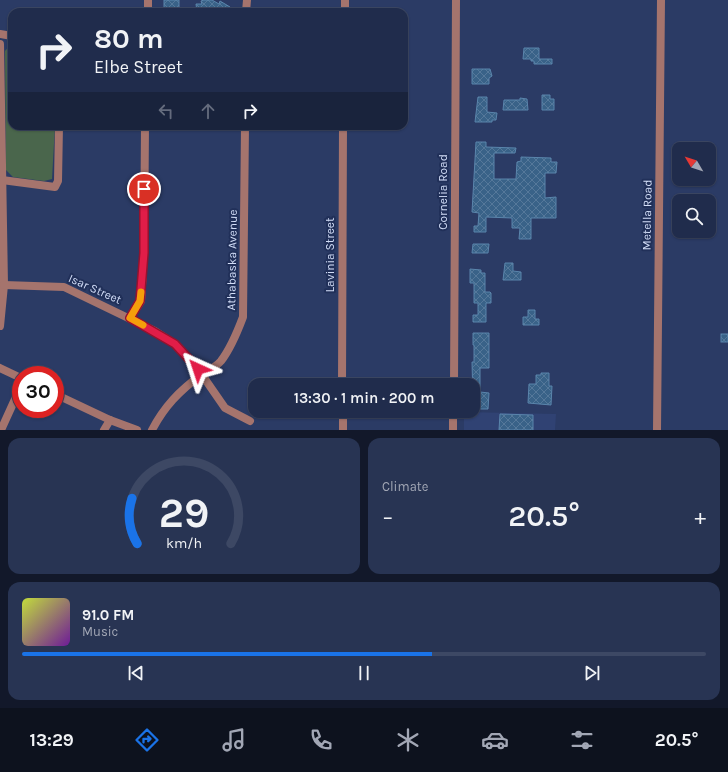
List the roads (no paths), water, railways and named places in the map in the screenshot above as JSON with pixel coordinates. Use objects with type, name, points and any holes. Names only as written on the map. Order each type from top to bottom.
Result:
[{"type":"street","name":"Cornelia Road","points":[[454,378],[456,0]]},
{"type":"street","name":"Metella Road","points":[[657,430],[661,0]]},
{"type":"street","points":[[0,44],[4,285],[0,326]]},
{"type":"street","points":[[2,180],[55,187],[58,181],[59,130]]},
{"type":"street","points":[[130,318],[140,301],[144,253],[145,130]]},
{"type":"street","name":"Athabaska Avenue","points":[[152,430],[161,412],[175,396],[201,375],[220,363],[231,346],[243,317],[245,130]]},
{"type":"street","name":"Lavinia Street","points":[[342,378],[344,130]]},
{"type":"street","name":"Isar Street","points":[[4,285],[64,287],[130,318],[175,344],[198,369],[225,408],[250,421]]},
{"type":"street","points":[[0,368],[12,374]]},
{"type":"street","points":[[64,398],[110,420],[137,430]]},
{"type":"street","points":[[1,430],[12,406]]},
{"type":"street","points":[[343,418],[343,430]]},
{"type":"street","points":[[453,418],[453,430]]},
{"type":"street","points":[[104,430],[110,420]]}]
